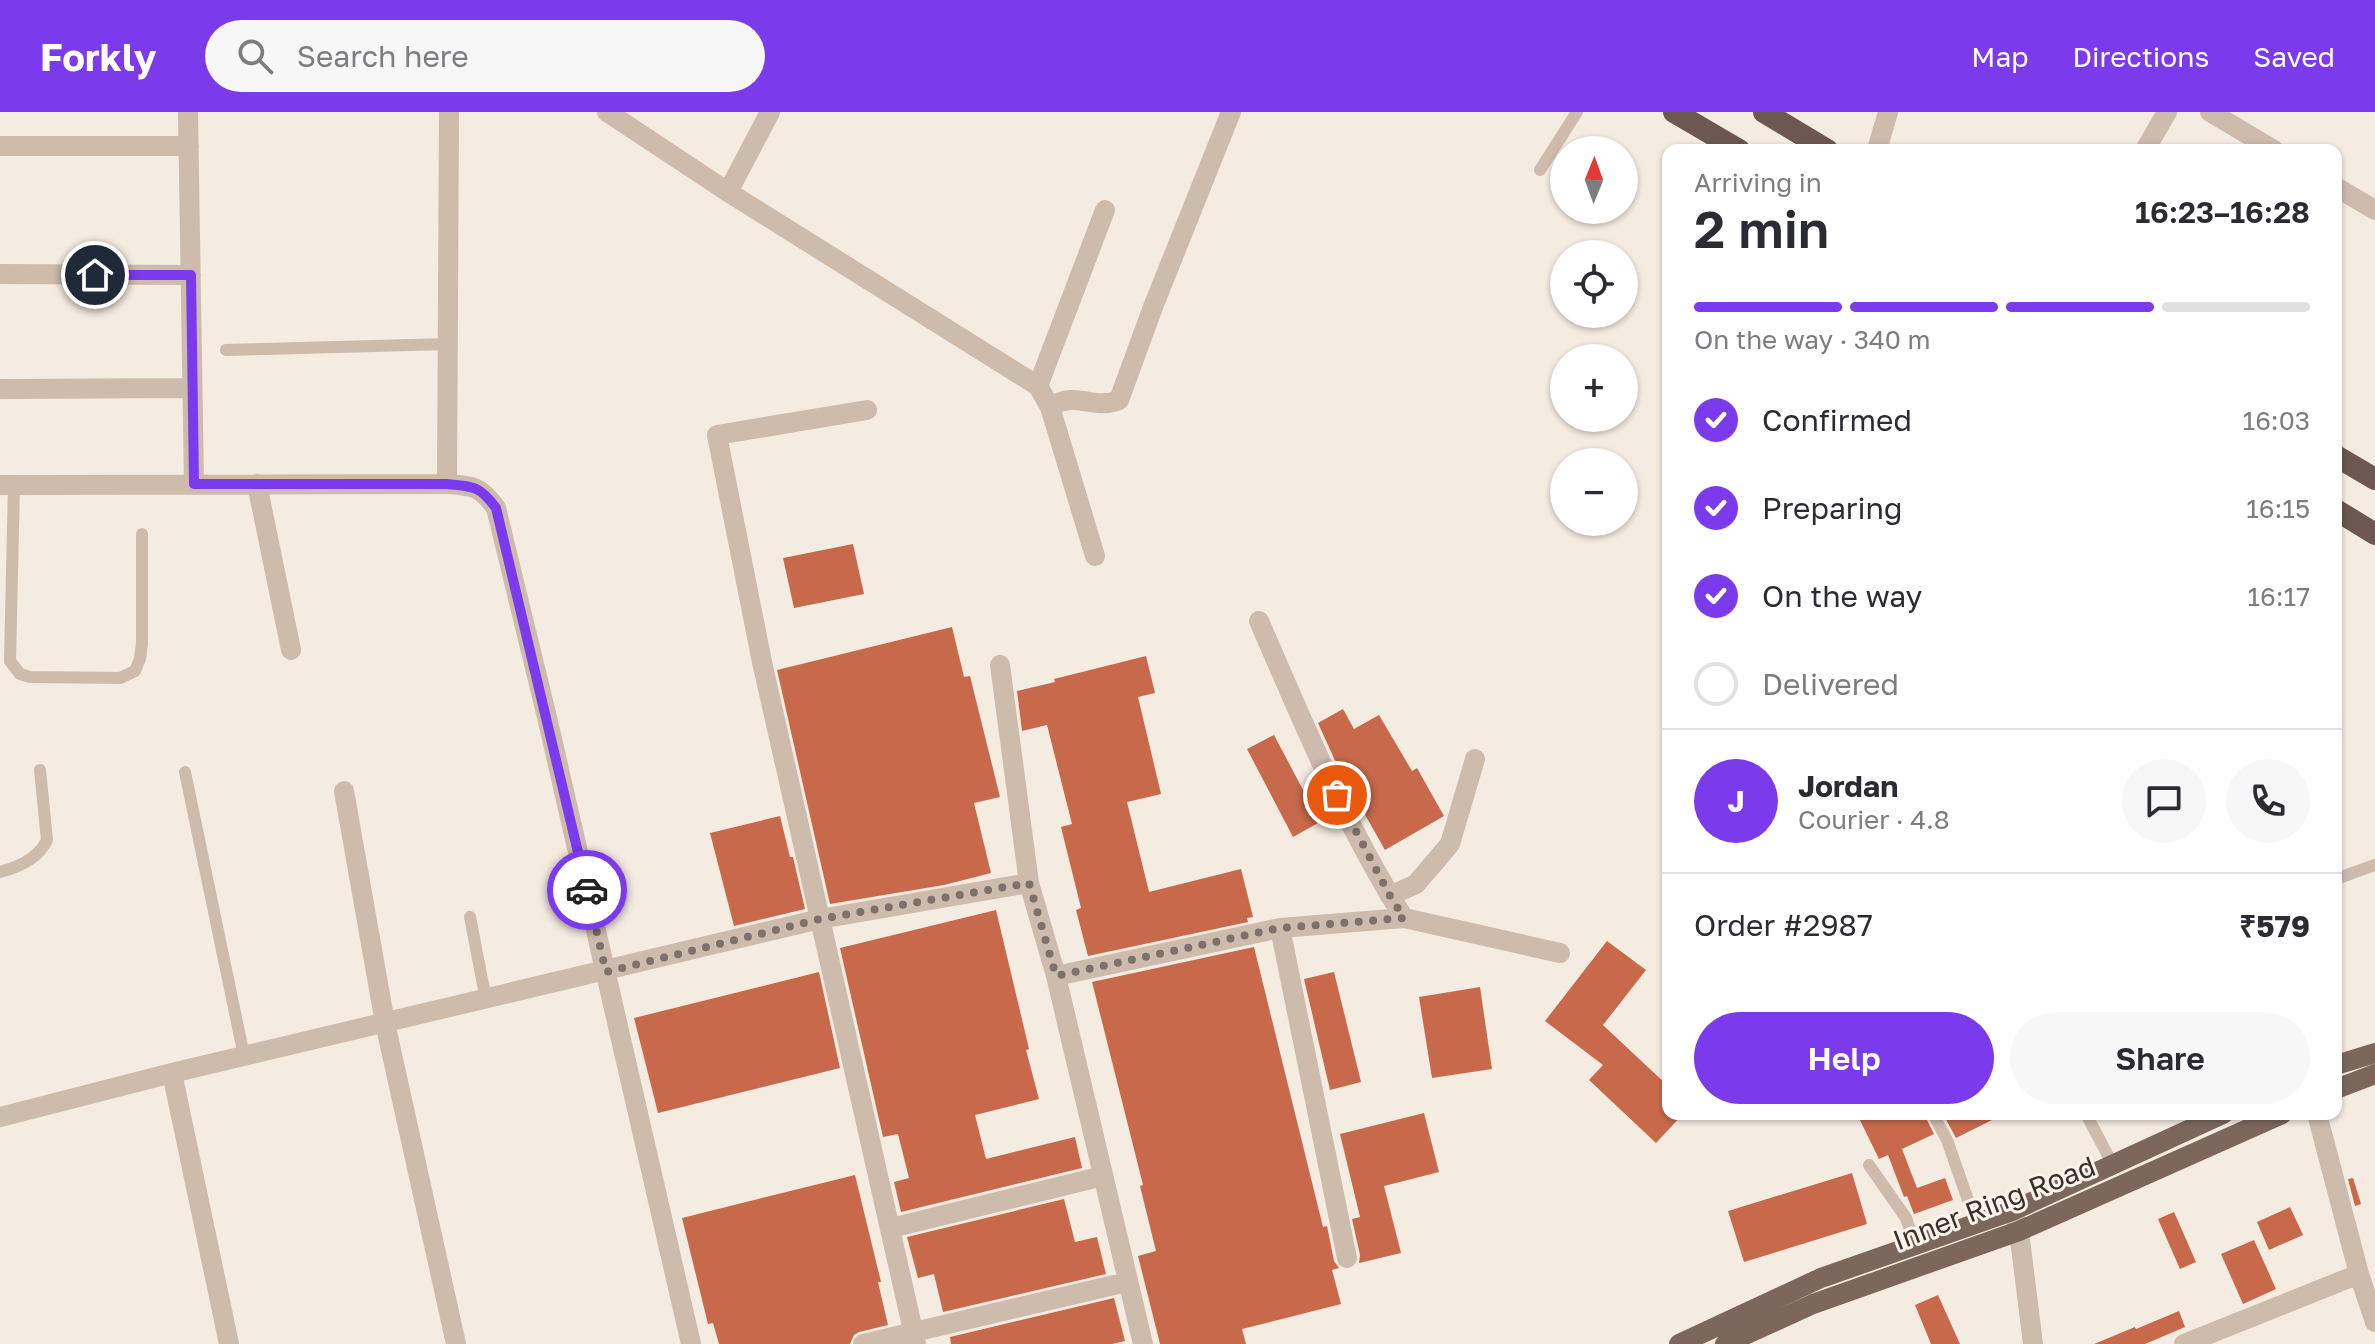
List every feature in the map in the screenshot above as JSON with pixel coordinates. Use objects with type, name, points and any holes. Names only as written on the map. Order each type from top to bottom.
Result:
[{"type":"highway","points":[[1674,112],[1729,144]]},
{"type":"highway","points":[[1764,112],[1817,144]]},
{"type":"highway","points":[[2342,460],[2375,479]]},
{"type":"highway","points":[[2342,514],[2375,534]]},
{"type":"main road","points":[[2342,1063],[2375,1053]]},
{"type":"main road","points":[[2342,1087],[2375,1074]]},
{"type":"main road","name":"Inner Ring Road","points":[[1679,1344],[1821,1278],[2012,1211],[2210,1120]]},
{"type":"main road","name":"Inner Ring Road","points":[[1725,1344],[1813,1304],[2019,1231],[2269,1120]]},
{"type":"street","points":[[188,112],[194,484]]},
{"type":"street","points":[[447,484],[449,112]]},
{"type":"street","points":[[607,112],[728,192],[1038,386],[1050,407],[1095,556]]},
{"type":"street","points":[[728,192],[770,112]]},
{"type":"street","points":[[1050,407],[1060,400],[1109,404],[1119,400],[1231,112]]},
{"type":"street","points":[[1879,144],[1888,112]]},
{"type":"street","points":[[2148,144],[2167,112]]},
{"type":"street","points":[[2210,112],[2264,144]]},
{"type":"street","points":[[0,146],[189,146]]},
{"type":"street","points":[[2342,191],[2375,210]]},
{"type":"street","points":[[1038,386],[1105,210]]},
{"type":"street","points":[[0,274],[191,275]]},
{"type":"street","points":[[0,389],[192,388]]},
{"type":"street","points":[[867,410],[717,435],[762,662],[915,1339]]},
{"type":"street","points":[[257,484],[291,650]]},
{"type":"street","points":[[7,485],[447,484],[473,486],[485,492],[496,508],[691,1344]]},
{"type":"street","points":[[1259,621],[1323,769],[1404,918]]},
{"type":"street","points":[[1000,665],[1029,883],[1056,976],[1143,1344]]},
{"type":"street","points":[[1390,896],[1416,884],[1450,844],[1475,759]]},
{"type":"street","points":[[344,791],[385,1023],[456,1344]]},
{"type":"street","points":[[0,1117],[820,919],[1029,883]]},
{"type":"street","points":[[1056,976],[1280,928],[1404,918],[1560,953]]},
{"type":"street","points":[[1280,928],[1347,1258]]},
{"type":"street","points":[[172,1073],[229,1344]]},
{"type":"street","points":[[2319,1120],[2359,1274],[2375,1322]]},
{"type":"street","points":[[891,1228],[1103,1176]]},
{"type":"street","points":[[2012,1211],[2019,1231],[2033,1344]]},
{"type":"street","points":[[2184,1344],[2359,1274]]},
{"type":"street","points":[[863,1344],[915,1339],[1127,1282]]},
{"type":"lane","points":[[1540,170],[1577,112]]},
{"type":"lane","points":[[226,350],[448,344]]},
{"type":"lane","points":[[7,485],[10,661],[20,674],[38,678],[120,678],[135,671],[142,643],[142,534]]},
{"type":"lane","points":[[0,872],[32,859],[43,849],[47,840],[40,770]]},
{"type":"lane","points":[[185,772],[244,1056]]},
{"type":"lane","points":[[2342,877],[2375,865]]},
{"type":"lane","points":[[470,917],[486,1000]]},
{"type":"lane","points":[[1936,1120],[1947,1140],[1976,1223]]},
{"type":"lane","points":[[2089,1120],[2113,1165]]},
{"type":"lane","points":[[1869,1165],[1906,1218],[1915,1245]]},
{"type":"building","points":[[853,544],[864,594],[794,608],[783,558]]},
{"type":"building","points":[[952,627],[964,677],[970,676],[1000,797],[974,803],[991,873],[944,885],[830,904],[777,670]]},
{"type":"building","points":[[1146,656],[1155,693],[1138,697],[1161,794],[1127,802],[1149,892],[1241,869],[1253,917],[1247,918],[1248,922],[1088,956],[1076,910],[1081,908],[1061,827],[1072,824],[1047,725],[1022,731],[1017,691]]},
{"type":"building","points":[[1343,709],[1354,729],[1379,715],[1412,771],[1417,768],[1444,816],[1385,850],[1338,767],[1318,723]]},
{"type":"building","points":[[1274,735],[1320,822],[1293,837],[1247,749]]},
{"type":"building","points":[[780,816],[805,909],[734,926],[710,833]]},
{"type":"building","points":[[996,910],[1039,1099],[975,1115],[986,1159],[1075,1137],[1082,1168],[901,1212],[894,1182],[909,1178],[898,1134],[883,1137],[840,948]]},
{"type":"building","points":[[1607,941],[1646,970],[1603,1025],[1662,1080],[1662,1120],[1677,1120],[1656,1143],[1589,1080],[1603,1065],[1545,1021]]},
{"type":"building","points":[[1254,947],[1323,1227],[1327,1226],[1334,1261],[1339,1268],[1332,1270],[1341,1304],[1242,1329],[1246,1344],[1160,1344],[1138,1256],[1156,1251],[1140,1186],[1143,1185],[1092,982]]},
{"type":"building","points":[[819,972],[840,1068],[658,1113],[634,1018]]},
{"type":"building","points":[[1334,972],[1361,1082],[1330,1090],[1304,979]]},
{"type":"building","points":[[1480,987],[1492,1069],[1432,1078],[1419,997]]},
{"type":"building","points":[[1424,1113],[1439,1172],[1384,1186],[1401,1253],[1359,1263],[1352,1219],[1360,1217],[1340,1134]]},
{"type":"building","points":[[1860,1120],[1927,1120],[1934,1134],[1902,1149],[1917,1188],[1945,1178],[1953,1200],[1914,1214],[1888,1155],[1879,1159]]},
{"type":"building","points":[[1946,1120],[1992,1120],[1956,1138]]},
{"type":"building","points":[[1852,1173],[1867,1224],[1744,1262],[1728,1211]]},
{"type":"building","points":[[855,1175],[881,1282],[878,1282],[888,1325],[859,1332],[850,1344],[719,1344],[713,1323],[708,1324],[682,1218]]},
{"type":"building","points":[[2353,1178],[2361,1204],[2355,1206],[2348,1179]]},
{"type":"building","points":[[1064,1199],[1075,1242],[1097,1237],[1106,1274],[943,1312],[934,1274],[918,1278],[907,1237]]},
{"type":"building","points":[[2290,1207],[2303,1235],[2269,1250],[2257,1222]]},
{"type":"building","points":[[2174,1212],[2196,1262],[2180,1269],[2158,1219]]},
{"type":"building","points":[[2254,1240],[2276,1289],[2243,1304],[2221,1254]]},
{"type":"building","points":[[1938,1295],[1960,1344],[1931,1344],[1915,1305]]},
{"type":"building","points":[[1114,1298],[1125,1341],[1112,1344],[951,1344],[950,1337]]},
{"type":"building","points":[[2179,1311],[2185,1327],[2145,1344],[2094,1344],[2136,1329]]},
{"type":"way so far","points":[[587,890],[606,972],[820,919],[1029,883],[1056,976],[1280,928],[1404,918],[1337,795]]},
{"type":"route","points":[[95,275],[191,275],[194,484],[447,484],[473,486],[485,492],[496,508],[587,890]]}]
